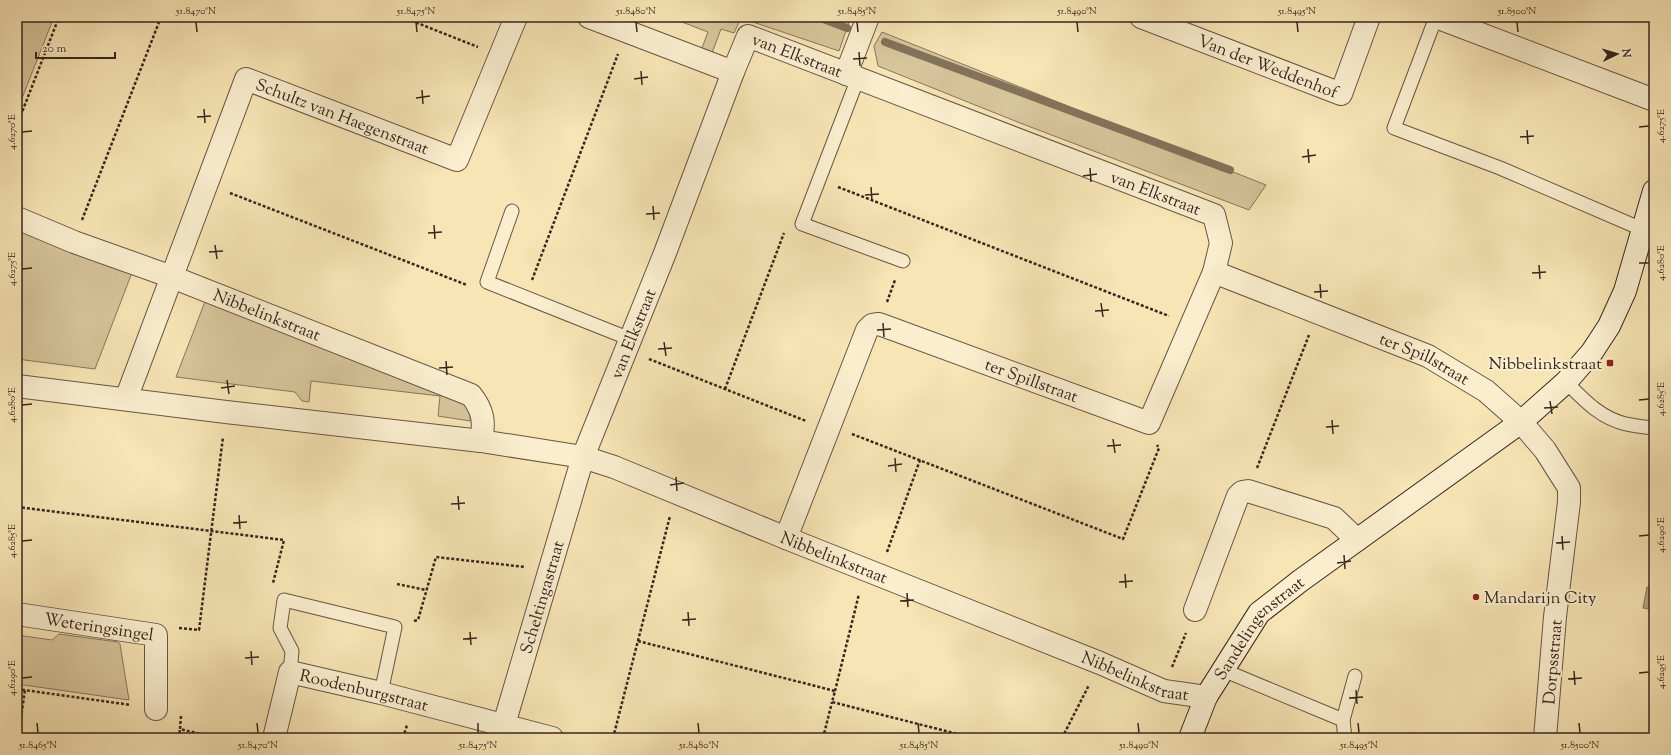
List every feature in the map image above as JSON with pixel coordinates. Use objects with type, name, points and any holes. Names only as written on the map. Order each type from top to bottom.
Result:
[{"type":"street","name":"Schultz van Haegenstraat","points":[[126,399],[246,79],[457,160],[516,17]]},
{"type":"street","points":[[589,17],[733,72]]},
{"type":"street","points":[[852,76],[868,17]]},
{"type":"street","name":"Van der Weddenhof","points":[[1141,17],[1341,94],[1369,17]]},
{"type":"street","points":[[1436,17],[1654,100]]},
{"type":"street","name":"van Elkstraat","points":[[583,456],[665,253],[748,36],[1214,215],[1221,243],[1214,272]]},
{"type":"street","points":[[1521,422],[1566,382],[1592,352],[1609,326],[1625,291],[1644,230],[1654,191]]},
{"type":"street","name":"Nibbelinkstraat","points":[[17,218],[74,242],[172,277],[471,395],[479,406],[484,426],[481,441]]},
{"type":"street","points":[[1149,422],[1214,272]]},
{"type":"street","name":"ter Spillstraat","points":[[1214,272],[1428,356],[1486,391],[1521,422]]},
{"type":"street","points":[[786,538],[867,330],[872,325],[879,324]]},
{"type":"street","name":"ter Spillstraat","points":[[879,324],[1149,422]]},
{"type":"street","name":"Nibbelinkstraat","points":[[17,386],[226,412],[481,441],[583,456],[614,467],[786,538],[1100,663],[1164,691],[1206,697]]},
{"type":"street","name":"Sandelingenstraat","points":[[1190,738],[1206,697],[1259,613],[1356,540],[1521,422]]},
{"type":"street","name":"Dorpsstraat","points":[[1521,422],[1545,450],[1569,488],[1570,502],[1555,617],[1545,738]]},
{"type":"street","name":"Scheltingastraat","points":[[502,731],[583,456]]},
{"type":"street","points":[[1195,610],[1238,496],[1242,492],[1248,491],[1334,518],[1356,540]]},
{"type":"street","name":"Weteringsingel","points":[[17,614],[156,635],[156,708]]},
{"type":"street","name":"Roodenburgstraat","points":[[274,738],[290,672],[381,693],[502,731],[552,738]]},
{"type":"lane","points":[[1436,17],[1394,128],[1500,168],[1644,230]]},
{"type":"lane","points":[[852,76],[819,179],[802,224],[903,261]]},
{"type":"lane","points":[[512,211],[487,282],[526,297],[628,344]]},
{"type":"lane","points":[[1566,382],[1595,410],[1612,420],[1626,424],[1654,428]]},
{"type":"lane","points":[[290,672],[292,651],[280,628],[284,600],[395,627],[381,693]]},
{"type":"lane","points":[[1223,670],[1343,720]]},
{"type":"lane","points":[[1345,738],[1343,720],[1355,676]]},
{"type":"path","points":[[17,125],[59,17]]},
{"type":"path","points":[[74,242],[161,17]]},
{"type":"path","points":[[402,17],[500,55]]},
{"type":"path","points":[[526,297],[626,31]]},
{"type":"path","points":[[819,179],[1192,324]]},
{"type":"path","points":[[206,184],[472,287],[487,282]]},
{"type":"path","points":[[725,389],[784,233],[802,224]]},
{"type":"path","points":[[879,324],[903,261]]},
{"type":"path","points":[[1248,491],[1318,313]]},
{"type":"path","points":[[628,344],[725,389],[920,460],[1123,539],[1159,448],[1149,422]]},
{"type":"path","points":[[156,635],[177,628],[199,630],[226,412]]},
{"type":"path","points":[[823,738],[835,691],[872,572],[920,460]]},
{"type":"path","points":[[613,738],[676,493]]},
{"type":"path","points":[[17,507],[284,540],[273,583],[284,600]]},
{"type":"path","points":[[395,627],[418,620],[436,557],[549,570]]},
{"type":"path","points":[[397,584],[426,590]]},
{"type":"path","points":[[1171,670],[1195,610]]},
{"type":"path","points":[[638,641],[835,691]]},
{"type":"path","points":[[1062,738],[1100,663]]},
{"type":"path","points":[[17,689],[181,712],[179,738]]},
{"type":"path","points":[[18,738],[24,690]]},
{"type":"path","points":[[832,702],[973,738]]},
{"type":"path","points":[[180,729],[217,738]]},
{"type":"shaded area","points":[[18,17],[54,17],[17,111],[17,21]]},
{"type":"shaded area","points":[[669,17],[832,17],[849,22],[839,51],[741,18],[734,33],[721,29],[712,53],[702,48],[708,32]]},
{"type":"shaded area","points":[[882,32],[1266,185],[1249,210],[1020,123],[878,66],[874,46]]},
{"type":"shaded area","points":[[17,226],[133,270],[95,369],[17,359]]},
{"type":"shaded area","points":[[206,299],[465,399],[471,408],[470,421],[438,416],[440,396],[311,381],[309,402],[302,401],[295,392],[176,377]]},
{"type":"shaded area","points":[[1647,587],[1654,589],[1654,610],[1643,608]]},
{"type":"shaded area","points":[[59,634],[118,642],[120,644],[129,700],[17,684],[17,635],[52,640]]},
{"type":"waterway","points":[[818,17],[847,28]]},
{"type":"waterway","points":[[885,42],[1230,170]]},
{"type":"place","name":"Nibbelinkstraat","points":[[1610,363]]},
{"type":"place","name":"Mandarijn City","points":[[1476,597]]}]
